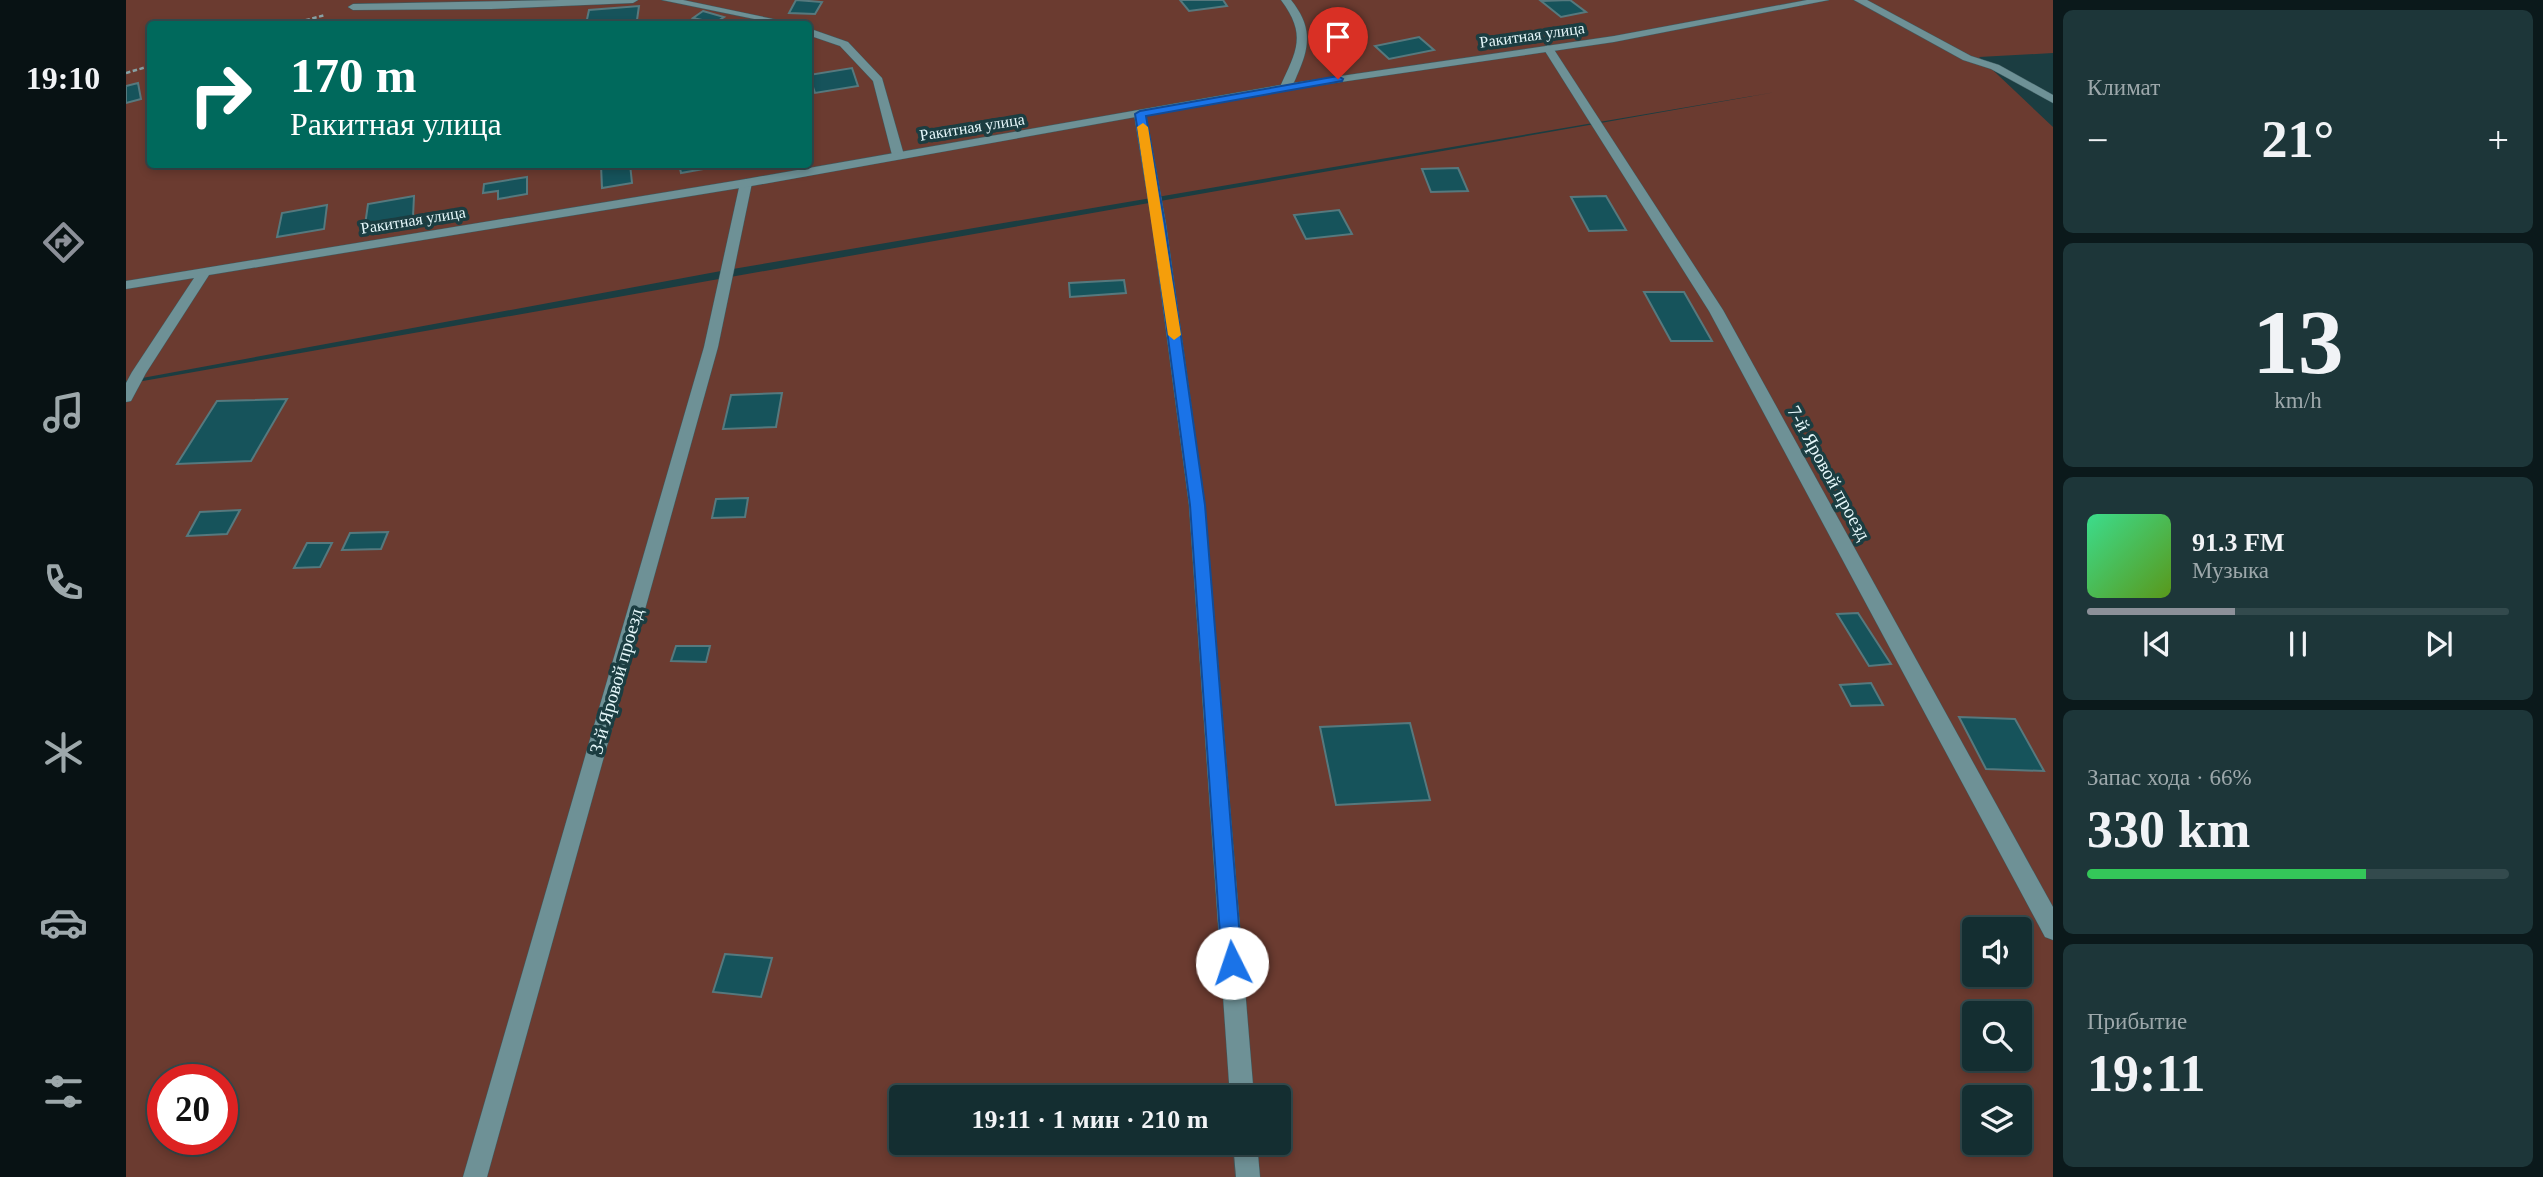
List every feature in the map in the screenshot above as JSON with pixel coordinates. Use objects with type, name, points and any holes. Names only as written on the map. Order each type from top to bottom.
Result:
[{"type":"street","points":[[353,7],[491,6],[633,0]]},
{"type":"street","points":[[667,0],[776,21]]},
{"type":"street","points":[[1286,0],[1300,16],[1304,44],[1286,87]]},
{"type":"street","name":"Ракитная улица","points":[[126,285],[746,183],[1286,87],[1614,39],[1824,0]]},
{"type":"street","points":[[1859,0],[1967,58],[1995,67],[2053,100]]},
{"type":"street","points":[[812,32],[845,44],[878,80],[898,155]]},
{"type":"street","name":"7-й Яровой проезд","points":[[1548,48],[1716,310],[2053,929]]},
{"type":"street","points":[[1140,114],[1159,224],[1197,505],[1241,1085]]},
{"type":"street","name":"3-й Яровой проезд","points":[[475,1177],[711,347],[746,183]]},
{"type":"street","points":[[126,397],[139,372],[204,272]]},
{"type":"street","points":[[1246,1155],[1248,1177]]},
{"type":"path","points":[[126,73],[147,67]]},
{"type":"shaded area","points":[[126,0],[2053,0],[2053,53],[1979,57],[2053,127],[2053,1177],[126,1177],[126,384],[1776,92],[721,271],[126,381]]},
{"type":"building","points":[[796,0],[822,2],[815,14],[789,13]]},
{"type":"building","points":[[1180,0],[1223,0],[1227,6],[1189,11]]},
{"type":"building","points":[[1570,0],[1586,12],[1561,17],[1541,1]]},
{"type":"building","points":[[639,6],[637,20],[587,21],[589,10]]},
{"type":"building","points":[[703,11],[724,17],[718,21],[693,18]]},
{"type":"building","points":[[1419,37],[1434,50],[1389,59],[1375,46]]},
{"type":"building","points":[[852,68],[858,86],[815,93],[812,75]]},
{"type":"building","points":[[138,83],[141,99],[126,103],[126,86]]},
{"type":"building","points":[[601,168],[630,168],[632,183],[602,188]]},
{"type":"building","points":[[680,168],[709,168],[681,173]]},
{"type":"building","points":[[1458,168],[1468,191],[1431,192],[1422,169]]},
{"type":"building","points":[[527,177],[527,194],[498,199],[498,191],[483,193],[484,184]]},
{"type":"building","points":[[414,196],[413,217],[365,225],[368,204]]},
{"type":"building","points":[[1606,196],[1626,230],[1589,231],[1571,197]]},
{"type":"building","points":[[327,205],[324,229],[277,237],[282,213]]},
{"type":"building","points":[[1339,210],[1352,234],[1306,239],[1294,215]]},
{"type":"building","points":[[1124,280],[1126,293],[1070,297],[1069,283]]},
{"type":"building","points":[[1644,292],[1684,292],[1712,341],[1671,341]]},
{"type":"building","points":[[782,393],[776,427],[723,429],[731,395]]},
{"type":"building","points":[[287,399],[251,461],[177,464],[217,401]]},
{"type":"building","points":[[748,498],[745,517],[712,518],[716,499]]},
{"type":"building","points":[[240,510],[227,534],[187,536],[200,512]]},
{"type":"building","points":[[388,532],[381,549],[342,550],[350,533]]},
{"type":"building","points":[[307,543],[332,543],[320,567],[294,568]]},
{"type":"building","points":[[1858,613],[1891,664],[1869,666],[1837,614]]},
{"type":"building","points":[[676,646],[710,646],[706,662],[671,661]]},
{"type":"building","points":[[1871,683],[1883,705],[1851,706],[1840,685]]},
{"type":"building","points":[[1959,717],[2015,719],[2044,771],[1986,769]]},
{"type":"building","points":[[1410,723],[1430,800],[1336,805],[1320,727]]},
{"type":"building","points":[[725,954],[772,958],[761,997],[713,992]]},
{"type":"slow traffic","points":[[1143,127],[1174,335]]},
{"type":"route","points":[[1232,963],[1197,505],[1159,224],[1140,114],[1338,79]]}]
